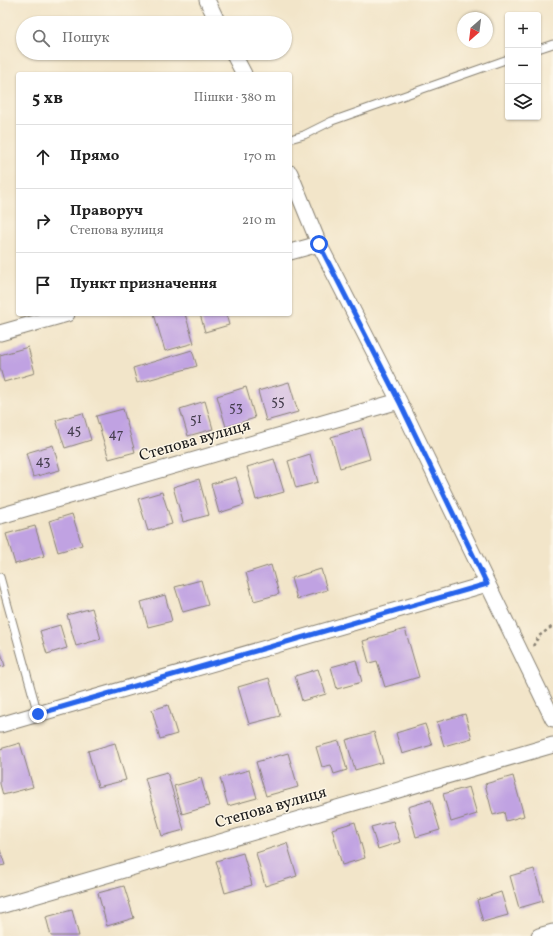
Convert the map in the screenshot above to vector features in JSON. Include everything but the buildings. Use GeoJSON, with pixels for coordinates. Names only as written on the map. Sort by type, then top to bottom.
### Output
{"type":"FeatureCollection","features":[{"type":"Feature","properties":{"kind":"street"},"geometry":{"type":"LineString","coordinates":[[207,0],[215,16]]}},
{"type":"Feature","properties":{"kind":"street"},"geometry":{"type":"LineString","coordinates":[[237,60],[243,72]]}},
{"type":"Feature","properties":{"kind":"street"},"geometry":{"type":"LineString","coordinates":[[292,178],[319,244],[399,401],[553,719]]}},
{"type":"Feature","properties":{"kind":"street"},"geometry":{"type":"LineString","coordinates":[[292,251],[319,244]]}},
{"type":"Feature","properties":{"kind":"street"},"geometry":{"type":"LineString","coordinates":[[0,333],[60,316]]}},
{"type":"Feature","properties":{"kind":"street","name":"Степова вулиця"},"geometry":{"type":"LineString","coordinates":[[0,516],[399,401]]}},
{"type":"Feature","properties":{"kind":"street"},"geometry":{"type":"LineString","coordinates":[[0,725],[487,584]]}},
{"type":"Feature","properties":{"kind":"street","name":"Степова вулиця"},"geometry":{"type":"LineString","coordinates":[[0,906],[553,745]]}},
{"type":"Feature","properties":{"kind":"street"},"geometry":{"type":"LineString","coordinates":[[539,936],[553,932]]}},
{"type":"Feature","properties":{"kind":"lane"},"geometry":{"type":"LineString","coordinates":[[541,48],[553,44]]}},
{"type":"Feature","properties":{"kind":"lane"},"geometry":{"type":"LineString","coordinates":[[292,138],[304,135],[332,121],[505,60]]}},
{"type":"Feature","properties":{"kind":"lane"},"geometry":{"type":"LineString","coordinates":[[0,577],[38,714]]}},
{"type":"Feature","properties":{"kind":"path"},"geometry":{"type":"LineString","coordinates":[[524,660],[539,636],[553,626]]}},
{"type":"Feature","properties":{"kind":"route"},"geometry":{"type":"LineString","coordinates":[[38,714],[487,584],[399,401],[319,244]]}}]}
